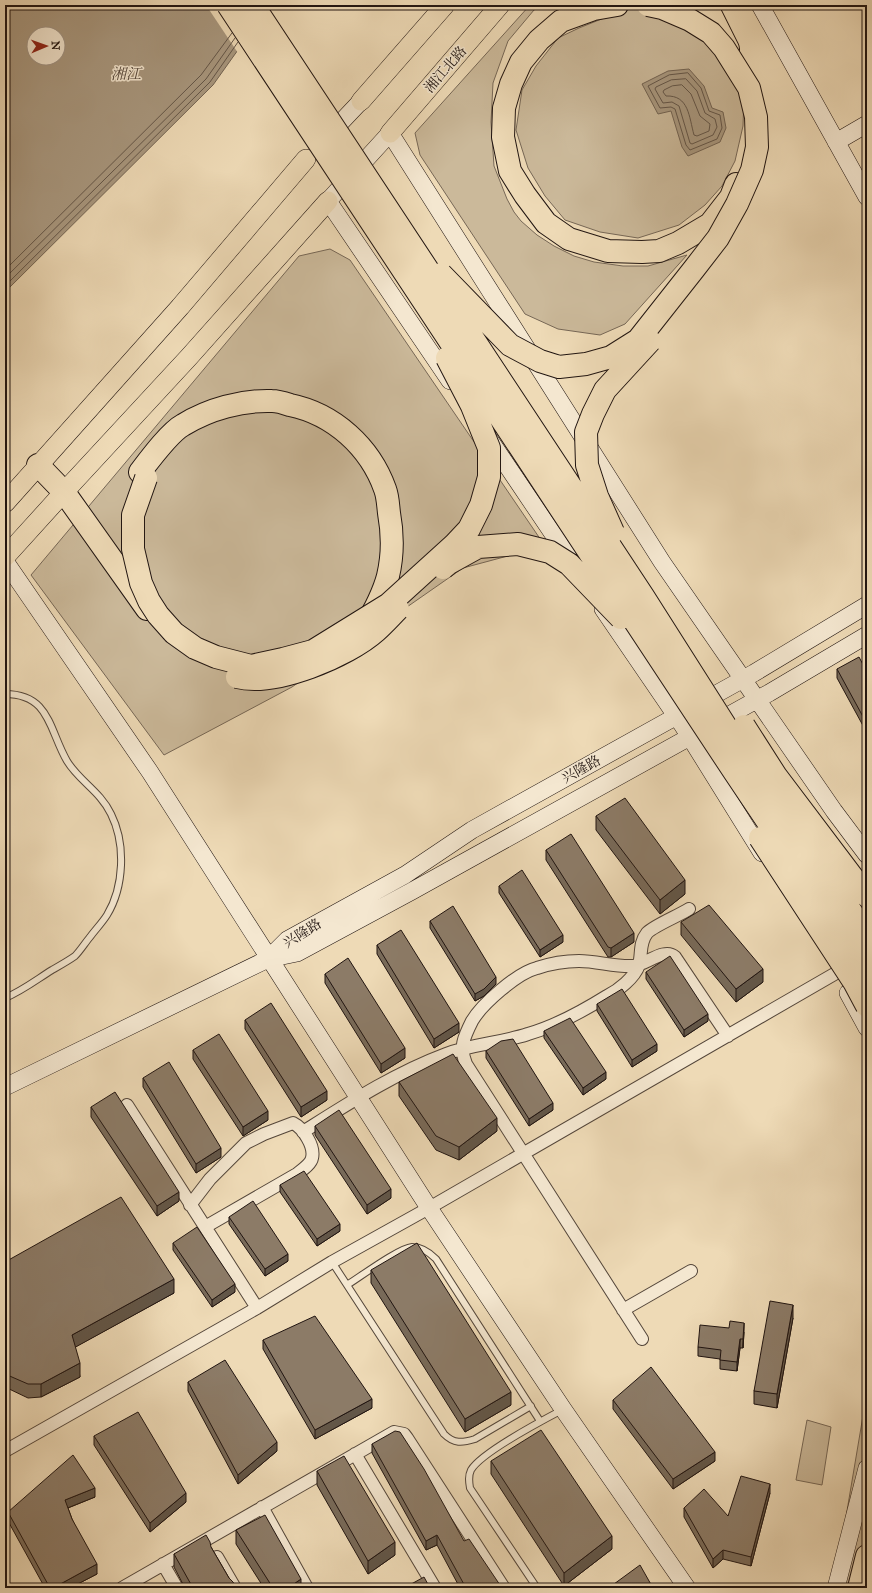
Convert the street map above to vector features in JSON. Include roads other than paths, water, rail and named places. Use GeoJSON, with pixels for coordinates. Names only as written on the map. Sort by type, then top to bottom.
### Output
{"type":"FeatureCollection","features":[{"type":"Feature","properties":{"kind":"highway"},"geometry":{"type":"LineString","coordinates":[[228,5],[666,668],[867,935]]}},
{"type":"Feature","properties":{"kind":"highway"},"geometry":{"type":"LineString","coordinates":[[253,5],[643,596],[742,768],[864,988]]}},
{"type":"Feature","properties":{"kind":"highway"},"geometry":{"type":"LineString","coordinates":[[576,5],[548,18],[521,48],[502,90],[498,113],[497,138],[507,182],[519,206],[537,227],[572,249],[600,258],[628,260],[660,254],[694,245],[732,217],[750,181],[762,142],[759,106],[752,81],[713,5]]}},
{"type":"Feature","properties":{"kind":"highway"},"geometry":{"type":"LineString","coordinates":[[617,5],[594,9],[561,21],[539,40],[521,62],[510,84],[504,108],[503,137],[510,171],[525,195],[546,223],[569,239],[608,252],[660,254],[710,224],[731,198],[745,164],[750,143],[750,109],[741,74],[706,5]]}},
{"type":"Feature","properties":{"kind":"highway"},"geometry":{"type":"LineString","coordinates":[[413,248],[462,294],[510,345],[540,361],[559,367],[586,364],[611,357],[638,340],[718,238],[737,204],[752,170],[758,147],[756,117],[749,88],[724,48],[710,33],[690,20],[662,8],[648,5]]}},
{"type":"Feature","properties":{"kind":"highway"},"geometry":{"type":"LineString","coordinates":[[643,596],[597,496],[587,465],[586,432],[592,414],[605,390],[677,309],[724,247],[748,203],[762,166],[767,137],[758,86],[748,61],[733,37],[708,15],[684,5]]}},
{"type":"Feature","properties":{"kind":"highway"},"geometry":{"type":"LineString","coordinates":[[159,618],[177,629],[199,643],[225,655],[251,658],[289,654],[316,647],[339,631],[356,612],[376,578],[382,561],[385,533],[380,500],[369,475],[352,450],[332,431],[308,416],[282,410],[249,409],[234,412],[196,426],[176,441],[146,478],[133,515],[133,549],[141,583],[149,601],[158,615],[174,633],[194,648],[216,657],[251,666],[313,651],[389,604],[454,546],[469,529],[481,505],[489,477],[489,448],[472,406],[407,276]]}},
{"type":"Feature","properties":{"kind":"highway"},"geometry":{"type":"LineString","coordinates":[[41,462],[68,486],[159,618],[182,646],[200,658],[251,673],[286,668],[309,661],[349,636],[368,620],[381,595],[392,561],[393,534],[386,490],[369,456],[357,442],[343,430],[302,407],[273,401],[246,402],[217,409],[181,425],[159,448],[140,472],[128,501],[122,523],[122,547],[127,570],[135,594],[148,619],[165,642],[196,662],[222,672],[247,679],[273,678],[295,673],[348,650],[376,631],[403,604],[449,563],[478,547],[518,544],[550,552],[569,564],[666,668]]}},
{"type":"Feature","properties":{"kind":"highway"},"geometry":{"type":"LineString","coordinates":[[607,518],[634,556],[776,776],[867,896]]}},
{"type":"Feature","properties":{"kind":"highway"},"geometry":{"type":"LineString","coordinates":[[612,609],[864,988]]}},
{"type":"Feature","properties":{"kind":"highway"},"geometry":{"type":"LineString","coordinates":[[742,768],[867,896]]}},
{"type":"Feature","properties":{"kind":"highway"},"geometry":{"type":"LineString","coordinates":[[859,1588],[867,1556]]}},
{"type":"Feature","properties":{"kind":"main road"},"geometry":{"type":"LineString","coordinates":[[361,101],[445,5]]}},
{"type":"Feature","properties":{"kind":"main road","name":"湘江北路"},"geometry":{"type":"LineString","coordinates":[[390,133],[500,5]]}},
{"type":"Feature","properties":{"kind":"main road"},"geometry":{"type":"LineString","coordinates":[[5,503],[180,307],[306,159]]}},
{"type":"Feature","properties":{"kind":"main road"},"geometry":{"type":"LineString","coordinates":[[5,557],[68,486],[189,357],[328,201]]}},
{"type":"Feature","properties":{"kind":"street"},"geometry":{"type":"LineString","coordinates":[[760,5],[867,197]]}},
{"type":"Feature","properties":{"kind":"street"},"geometry":{"type":"LineString","coordinates":[[306,159],[361,101]]}},
{"type":"Feature","properties":{"kind":"street"},"geometry":{"type":"LineString","coordinates":[[836,142],[867,124]]}},
{"type":"Feature","properties":{"kind":"street"},"geometry":{"type":"LineString","coordinates":[[867,855],[834,811],[662,562],[390,133],[328,201],[676,716],[837,973],[867,1028]]}},
{"type":"Feature","properties":{"kind":"street"},"geometry":{"type":"LineString","coordinates":[[5,560],[150,772],[268,959],[429,1208],[563,1409],[687,1588]]}},
{"type":"Feature","properties":{"kind":"street","name":"兴隆路"},"geometry":{"type":"LineString","coordinates":[[268,959],[287,940],[405,875],[472,830],[743,679],[867,605]]}},
{"type":"Feature","properties":{"kind":"street","name":"兴隆路"},"geometry":{"type":"LineString","coordinates":[[268,959],[297,953],[412,892],[758,700],[867,635]]}},
{"type":"Feature","properties":{"kind":"street"},"geometry":{"type":"LineString","coordinates":[[303,1132],[358,1097],[417,1066],[462,1048],[508,1039],[549,1027],[608,996],[626,983],[639,965],[642,944],[648,931],[689,910]]}},
{"type":"Feature","properties":{"kind":"street"},"geometry":{"type":"LineString","coordinates":[[642,1339],[466,1064],[462,1055],[464,1038],[478,1012],[520,975],[536,968],[578,961],[633,966],[667,954],[672,954],[728,1036]]}},
{"type":"Feature","properties":{"kind":"street"},"geometry":{"type":"LineString","coordinates":[[5,1451],[257,1308],[332,1262],[429,1208],[867,955]]}},
{"type":"Feature","properties":{"kind":"street"},"geometry":{"type":"LineString","coordinates":[[5,1087],[268,959]]}},
{"type":"Feature","properties":{"kind":"street"},"geometry":{"type":"LineString","coordinates":[[127,1105],[257,1308]]}},
{"type":"Feature","properties":{"kind":"street"},"geometry":{"type":"LineString","coordinates":[[190,1205],[210,1179],[246,1143],[264,1134],[293,1123],[299,1126],[312,1149],[312,1158],[307,1165],[297,1174],[205,1227]]}},
{"type":"Feature","properties":{"kind":"street"},"geometry":{"type":"LineString","coordinates":[[623,1310],[691,1271]]}},
{"type":"Feature","properties":{"kind":"street"},"geometry":{"type":"LineString","coordinates":[[122,1588],[394,1432],[404,1434],[504,1588]]}},
{"type":"Feature","properties":{"kind":"street"},"geometry":{"type":"LineString","coordinates":[[355,1454],[435,1588]]}},
{"type":"Feature","properties":{"kind":"street"},"geometry":{"type":"LineString","coordinates":[[836,1588],[867,1468]]}},
{"type":"Feature","properties":{"kind":"street"},"geometry":{"type":"LineString","coordinates":[[262,1507],[307,1588]]}},
{"type":"Feature","properties":{"kind":"street"},"geometry":{"type":"LineString","coordinates":[[217,1557],[235,1588]]}},
{"type":"Feature","properties":{"kind":"street"},"geometry":{"type":"LineString","coordinates":[[163,1564],[177,1588]]}},
{"type":"Feature","properties":{"kind":"lane"},"geometry":{"type":"LineString","coordinates":[[5,694],[18,694],[34,702],[49,718],[62,752],[73,771],[102,799],[111,813],[118,829],[122,859],[117,890],[107,915],[76,955],[19,992],[5,998]]}},
{"type":"Feature","properties":{"kind":"lane"},"geometry":{"type":"LineString","coordinates":[[347,1285],[405,1248],[417,1247],[426,1251],[436,1259],[540,1421]]}},
{"type":"Feature","properties":{"kind":"lane"},"geometry":{"type":"LineString","coordinates":[[332,1262],[444,1434],[450,1440],[465,1442],[475,1439],[531,1406]]}},
{"type":"Feature","properties":{"kind":"lane"},"geometry":{"type":"LineString","coordinates":[[537,1588],[472,1492],[468,1478],[471,1470],[479,1462],[540,1421],[563,1409]]}},
{"type":"Feature","properties":{"kind":"water","name":"湘江"},"geometry":{"type":"Polygon","coordinates":[[[5,5],[270,5],[213,85],[5,292],[5,5]]]}},
{"type":"Feature","properties":{"kind":"water"},"geometry":{"type":"Polygon","coordinates":[[[689,69],[704,86],[712,108],[723,112],[726,128],[720,142],[688,156],[682,147],[671,111],[658,114],[642,84],[668,71],[689,69]]]}}]}
